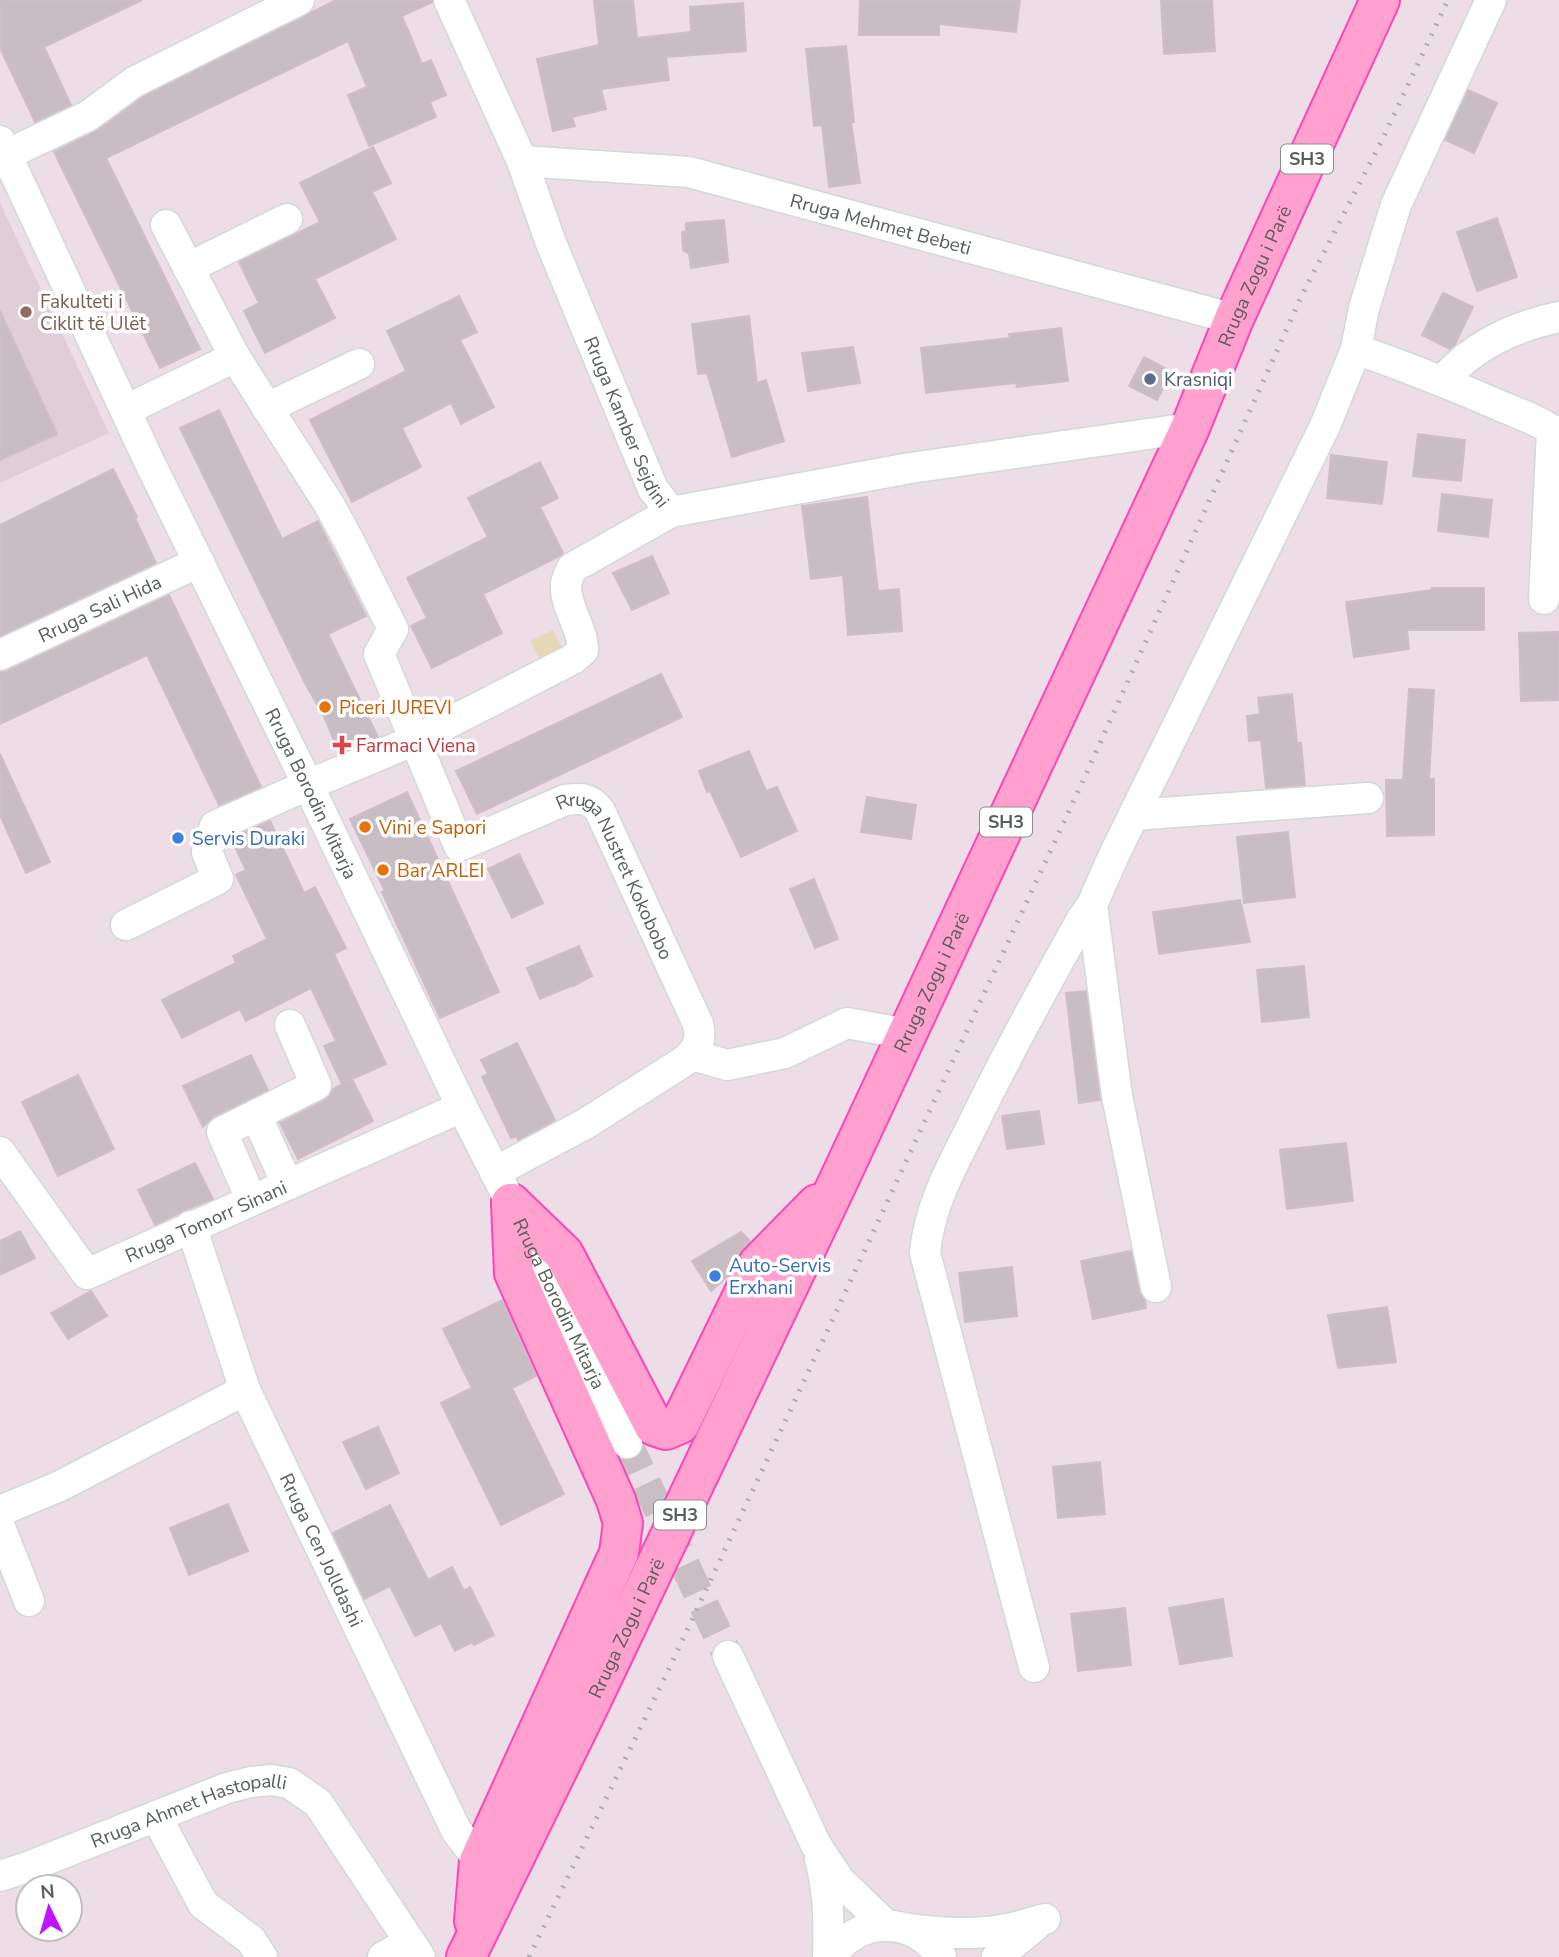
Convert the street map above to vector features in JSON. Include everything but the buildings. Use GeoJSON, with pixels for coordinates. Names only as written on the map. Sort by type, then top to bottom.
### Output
{"type":"FeatureCollection","features":[{"type":"Feature","properties":{"kind":"main road","name":"Rruga Zogu i Parë"},"geometry":{"type":"LineString","coordinates":[[469,1950],[588,1708],[838,1182],[1189,428],[1234,319],[1380,0]]}},
{"type":"Feature","properties":{"kind":"main road"},"geometry":{"type":"LineString","coordinates":[[503,1187],[564,1254],[654,1426],[666,1430],[680,1424],[758,1264],[838,1182]]}},
{"type":"Feature","properties":{"kind":"main road"},"geometry":{"type":"LineString","coordinates":[[469,1950],[479,1861],[619,1553],[623,1523],[616,1500],[514,1273],[503,1187]]}},
{"type":"Feature","properties":{"kind":"street"},"geometry":{"type":"LineString","coordinates":[[3,148],[88,116],[134,82],[299,0]]}},
{"type":"Feature","properties":{"kind":"street","name":"Rruga Kamber Sejdini"},"geometry":{"type":"LineString","coordinates":[[449,0],[522,161],[551,243],[653,489],[671,512],[910,468],[1189,428]]}},
{"type":"Feature","properties":{"kind":"street"},"geometry":{"type":"LineString","coordinates":[[1034,1667],[925,1253],[927,1231],[940,1191],[1016,1038],[1092,905],[1325,426],[1356,349],[1364,308],[1396,205],[1491,0]]}},
{"type":"Feature","properties":{"kind":"street","name":"Rruga Borodin Mitarja"},"geometry":{"type":"LineString","coordinates":[[3,148],[199,562],[627,1443]]}},
{"type":"Feature","properties":{"kind":"street","name":"Rruga Mehmet Bebeti"},"geometry":{"type":"LineString","coordinates":[[522,161],[689,172],[1234,319]]}},
{"type":"Feature","properties":{"kind":"street"},"geometry":{"type":"LineString","coordinates":[[188,268],[287,219]]}},
{"type":"Feature","properties":{"kind":"street"},"geometry":{"type":"LineString","coordinates":[[166,225],[235,357],[336,518],[393,629],[379,654],[415,740]]}},
{"type":"Feature","properties":{"kind":"street"},"geometry":{"type":"LineString","coordinates":[[1443,381],[1456,366],[1497,338],[1540,321],[1559,317]]}},
{"type":"Feature","properties":{"kind":"street"},"geometry":{"type":"LineString","coordinates":[[1356,349],[1443,381],[1555,432],[1544,599]]}},
{"type":"Feature","properties":{"kind":"street"},"geometry":{"type":"LineString","coordinates":[[126,410],[235,357]]}},
{"type":"Feature","properties":{"kind":"street"},"geometry":{"type":"LineString","coordinates":[[267,408],[359,364]]}},
{"type":"Feature","properties":{"kind":"street"},"geometry":{"type":"LineString","coordinates":[[126,925],[218,879],[207,852],[215,826],[415,740],[573,659],[583,650],[583,636],[568,600],[566,583],[572,568],[671,512]]}},
{"type":"Feature","properties":{"kind":"street","name":"Rruga Sali Hida"},"geometry":{"type":"LineString","coordinates":[[0,655],[199,562]]}},
{"type":"Feature","properties":{"kind":"street","name":"Rruga Nustret Kokobobo"},"geometry":{"type":"LineString","coordinates":[[415,740],[459,846],[565,800],[578,798],[593,802],[600,811],[698,1024],[701,1035],[692,1055]]}},
{"type":"Feature","properties":{"kind":"street"},"geometry":{"type":"LineString","coordinates":[[1134,815],[1368,798]]}},
{"type":"Feature","properties":{"kind":"street"},"geometry":{"type":"LineString","coordinates":[[1092,905],[1117,1096],[1156,1287]]}},
{"type":"Feature","properties":{"kind":"street"},"geometry":{"type":"LineString","coordinates":[[503,1187],[585,1124],[692,1055],[727,1065],[785,1053],[848,1023],[907,1034]]}},
{"type":"Feature","properties":{"kind":"street"},"geometry":{"type":"LineString","coordinates":[[251,1199],[222,1132],[316,1085],[290,1025]]}},
{"type":"Feature","properties":{"kind":"street","name":"Rruga Tomorr Sinani"},"geometry":{"type":"LineString","coordinates":[[0,1152],[87,1274],[462,1107]]}},
{"type":"Feature","properties":{"kind":"street"},"geometry":{"type":"LineString","coordinates":[[256,1115],[287,1184]]}},
{"type":"Feature","properties":{"kind":"street","name":"Rruga Cen Jolldashi"},"geometry":{"type":"LineString","coordinates":[[191,1226],[245,1390],[456,1830],[479,1861]]}},
{"type":"Feature","properties":{"kind":"street"},"geometry":{"type":"LineString","coordinates":[[0,1511],[60,1486],[245,1390]]}},
{"type":"Feature","properties":{"kind":"street"},"geometry":{"type":"LineString","coordinates":[[0,1527],[29,1601]]}},
{"type":"Feature","properties":{"kind":"street"},"geometry":{"type":"LineString","coordinates":[[728,1656],[816,1845],[840,1881],[895,1927],[921,1936],[941,1957]]}},
{"type":"Feature","properties":{"kind":"street","name":"Rruga Ahmet Hastopalli"},"geometry":{"type":"LineString","coordinates":[[0,1876],[216,1793],[251,1782],[271,1780],[289,1783],[318,1803],[415,1949]]}},
{"type":"Feature","properties":{"kind":"street"},"geometry":{"type":"LineString","coordinates":[[156,1816],[203,1904],[251,1940],[262,1957]]}},
{"type":"Feature","properties":{"kind":"street"},"geometry":{"type":"LineString","coordinates":[[816,1845],[826,1883],[829,1957]]}},
{"type":"Feature","properties":{"kind":"street"},"geometry":{"type":"LineString","coordinates":[[829,1957],[846,1939],[873,1927],[938,1933],[975,1933],[1009,1929],[1045,1919],[997,1957]]}},
{"type":"Feature","properties":{"kind":"street"},"geometry":{"type":"LineString","coordinates":[[383,1957],[415,1949]]}},
{"type":"Feature","properties":{"kind":"shaded area","name":"Fakulteti i Ciklit të Ulët"},"geometry":{"type":"Polygon","coordinates":[[[0,203],[109,433],[0,483],[0,203]]]}},
{"type":"Feature","properties":{"kind":"shaded area"},"geometry":{"type":"Polygon","coordinates":[[[553,630],[565,654],[543,666],[530,641],[553,630]]]}},
{"type":"Feature","properties":{"kind":"tunnel"},"geometry":{"type":"LineString","coordinates":[[627,1443],[728,1656]]}},
{"type":"Feature","properties":{"kind":"railway"},"geometry":{"type":"LineString","coordinates":[[529,1957],[790,1411],[1082,783],[1303,293],[1382,140],[1448,0]]}},
{"type":"Feature","properties":{"kind":"place","name":"Fakulteti i Ciklit të Ulët"},"geometry":{"type":"Point","coordinates":[26,312]}},
{"type":"Feature","properties":{"kind":"place","name":"Krasniqi"},"geometry":{"type":"Point","coordinates":[1150,379]}},
{"type":"Feature","properties":{"kind":"place","name":"Piceri JUREVI"},"geometry":{"type":"Point","coordinates":[325,707]}},
{"type":"Feature","properties":{"kind":"place","name":"Farmaci Viena"},"geometry":{"type":"Point","coordinates":[342,745]}},
{"type":"Feature","properties":{"kind":"place","name":"Vini e Sapori"},"geometry":{"type":"Point","coordinates":[365,827]}},
{"type":"Feature","properties":{"kind":"place","name":"Servis Duraki"},"geometry":{"type":"Point","coordinates":[178,838]}},
{"type":"Feature","properties":{"kind":"place","name":"Bar ARLEI"},"geometry":{"type":"Point","coordinates":[383,870]}},
{"type":"Feature","properties":{"kind":"place","name":"Auto-Servis Erxhani"},"geometry":{"type":"Point","coordinates":[715,1276]}}]}
